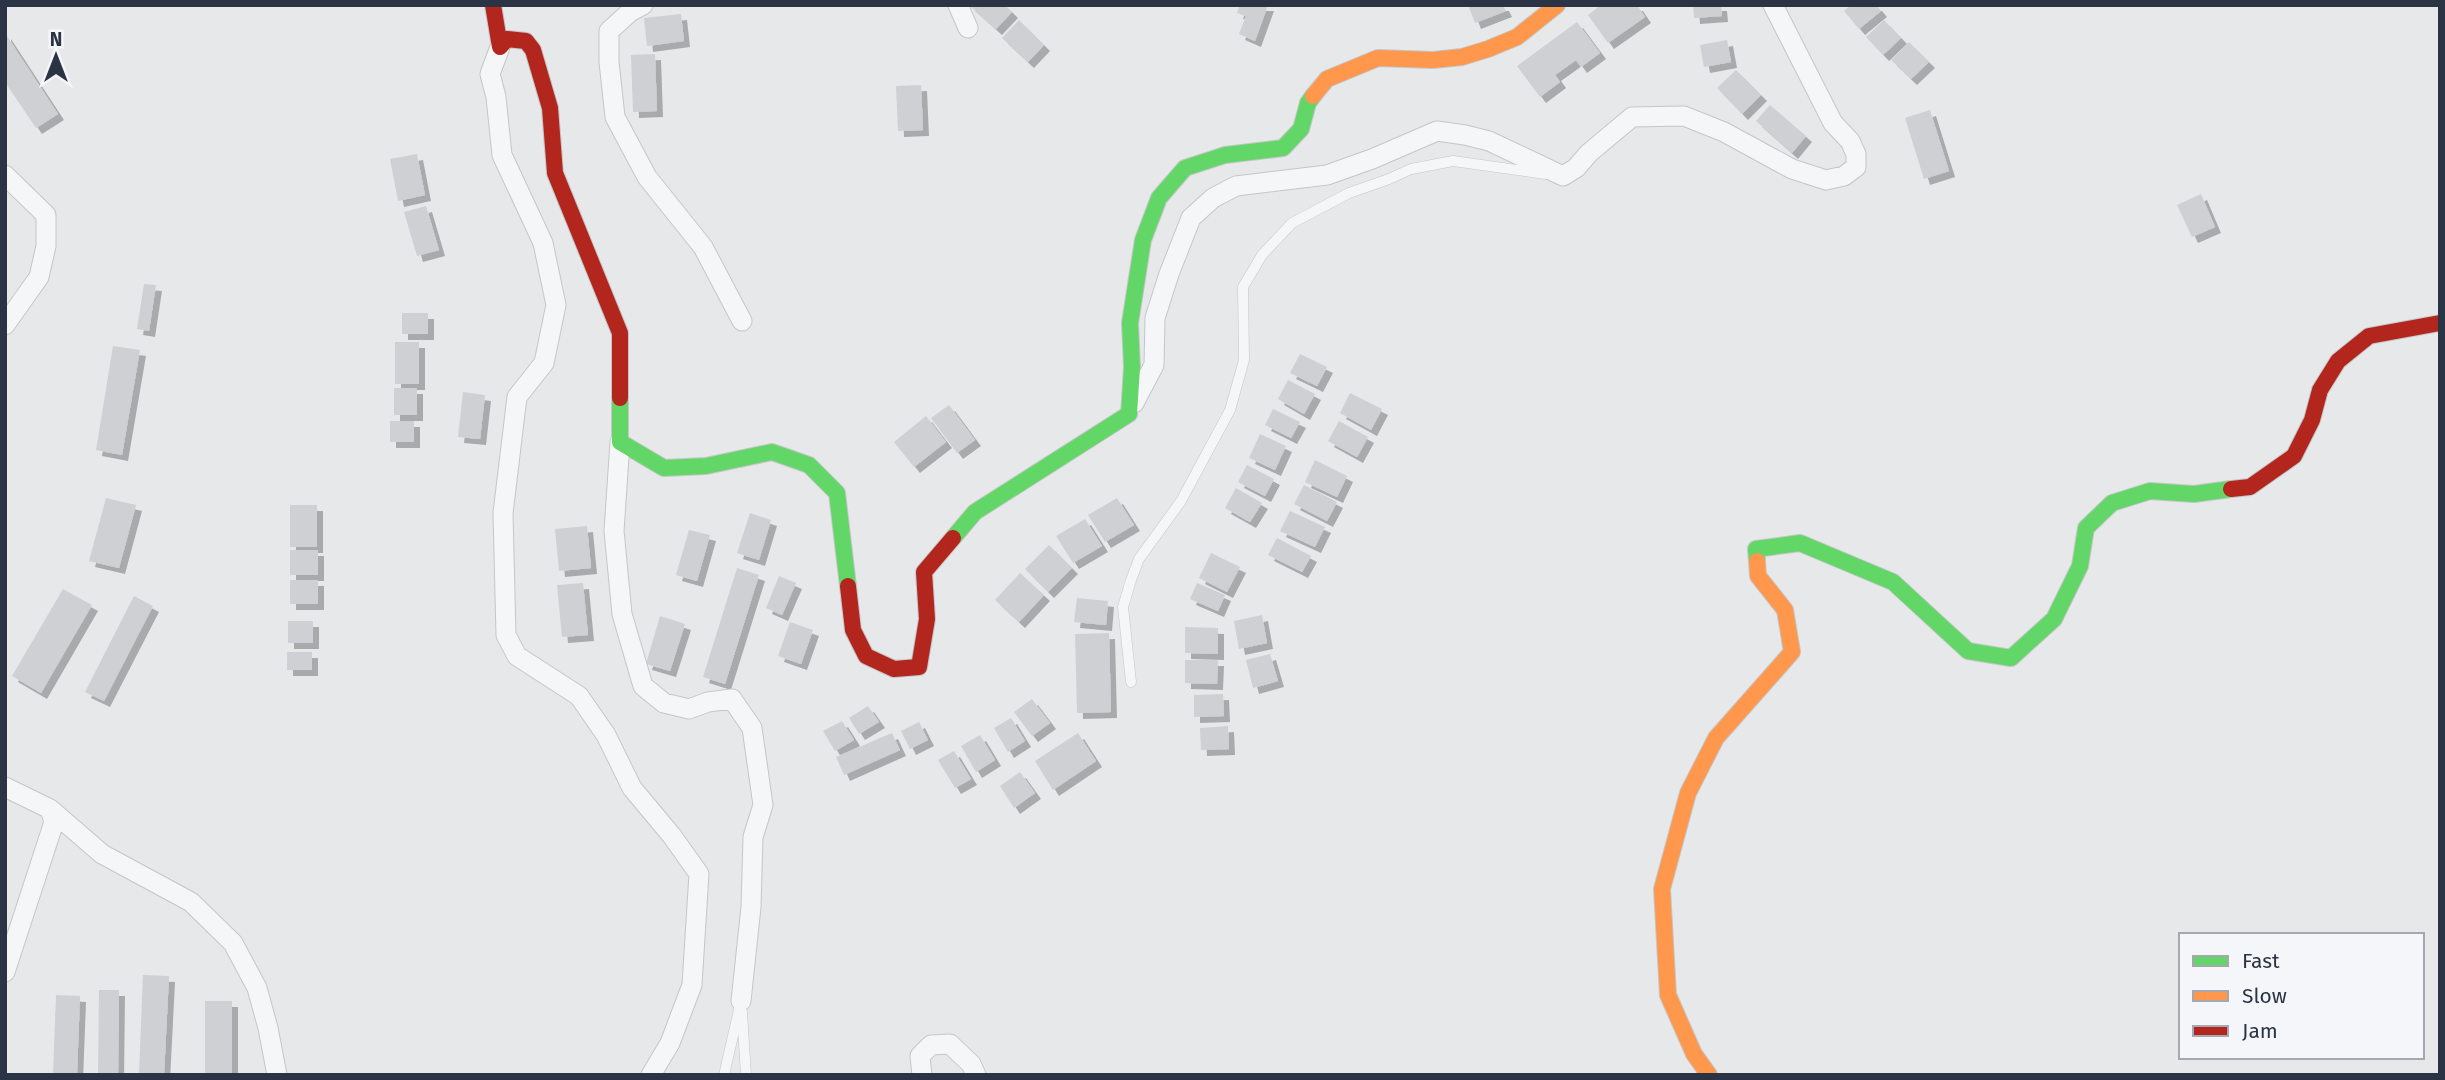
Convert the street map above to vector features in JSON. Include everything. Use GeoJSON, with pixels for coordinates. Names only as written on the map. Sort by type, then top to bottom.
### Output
{"type":"FeatureCollection","features":[{"type":"Feature","properties":{"kind":"street"},"geometry":{"type":"LineString","coordinates":[[493,5],[500,47]]}},
{"type":"Feature","properties":{"kind":"street"},"geometry":{"type":"LineString","coordinates":[[643,5],[617,14],[608,31],[608,62],[615,117],[647,177],[704,247],[742,321]]}},
{"type":"Feature","properties":{"kind":"street"},"geometry":{"type":"LineString","coordinates":[[958,5],[968,28]]}},
{"type":"Feature","properties":{"kind":"street"},"geometry":{"type":"LineString","coordinates":[[1129,414],[1132,367],[1130,323],[1143,240],[1158,198],[1185,167],[1225,155],[1283,148],[1301,129],[1308,103],[1327,79],[1378,58],[1433,60],[1462,57],[1488,49],[1517,37],[1557,5]]}},
{"type":"Feature","properties":{"kind":"street"},"geometry":{"type":"LineString","coordinates":[[621,442],[664,468],[706,466],[772,452],[809,465],[837,493],[853,630],[866,656],[894,669],[919,667],[927,619],[924,572],[975,512],[1129,414],[1154,365],[1155,318],[1169,274],[1191,219],[1213,198],[1236,186],[1327,175],[1437,131],[1489,141],[1563,176],[1632,117],[1658,116],[1684,116],[1724,132],[1792,169],[1826,180],[1844,176],[1856,167],[1856,154],[1833,123],[1773,5]]}},
{"type":"Feature","properties":{"kind":"street"},"geometry":{"type":"LineString","coordinates":[[651,1075],[670,1043],[692,985],[699,874],[632,788],[606,735],[579,696],[517,656],[506,635],[503,513],[517,397],[544,363],[556,305],[543,243],[502,155],[496,97],[490,74],[500,47],[507,38],[526,41],[533,50],[550,108],[555,173],[620,333],[621,442],[614,531],[622,614],[643,686],[664,704],[689,709],[708,702],[732,699],[752,728],[763,805],[753,837],[751,907],[741,1001]]}},
{"type":"Feature","properties":{"kind":"street"},"geometry":{"type":"LineString","coordinates":[[5,175],[46,215],[46,246],[39,278],[5,325]]}},
{"type":"Feature","properties":{"kind":"street"},"geometry":{"type":"LineString","coordinates":[[1709,1075],[1694,1054],[1668,995],[1662,890],[1688,793],[1716,738],[1792,652],[1786,610],[1758,576],[1756,549],[1800,543],[1893,582],[1968,651],[2011,658],[2054,619],[2080,566],[2086,528],[2112,503],[2150,491],[2194,494],[2250,487],[2294,456],[2312,420],[2320,390],[2338,361],[2369,336],[2440,323]]}},
{"type":"Feature","properties":{"kind":"street"},"geometry":{"type":"LineString","coordinates":[[5,787],[50,809],[102,854],[191,902],[233,943],[257,988],[277,1075]]}},
{"type":"Feature","properties":{"kind":"street"},"geometry":{"type":"LineString","coordinates":[[5,972],[54,822],[50,809]]}},
{"type":"Feature","properties":{"kind":"street"},"geometry":{"type":"LineString","coordinates":[[922,1075],[920,1056],[931,1045],[950,1044],[971,1064],[976,1075]]}},
{"type":"Feature","properties":{"kind":"lane"},"geometry":{"type":"LineString","coordinates":[[1131,682],[1123,607],[1131,580],[1139,559],[1181,501],[1230,410],[1244,360],[1243,287],[1262,255],[1292,223],[1349,193],[1411,169],[1453,161],[1563,176]]}},
{"type":"Feature","properties":{"kind":"lane"},"geometry":{"type":"LineString","coordinates":[[724,1075],[741,1001]]}},
{"type":"Feature","properties":{"kind":"lane"},"geometry":{"type":"LineString","coordinates":[[741,1001],[746,1075]]}},
{"type":"Feature","properties":{"kind":"building"},"geometry":{"type":"Polygon","coordinates":[[[969,5],[1005,5],[1012,12],[996,29],[969,5]]]}},
{"type":"Feature","properties":{"kind":"building"},"geometry":{"type":"Polygon","coordinates":[[[1240,5],[1268,5],[1255,41],[1239,34],[1246,16],[1237,13],[1240,5]]]}},
{"type":"Feature","properties":{"kind":"building"},"geometry":{"type":"Polygon","coordinates":[[[1468,5],[1503,5],[1506,11],[1475,23],[1468,5]]]}},
{"type":"Feature","properties":{"kind":"building"},"geometry":{"type":"Polygon","coordinates":[[[1601,5],[1637,5],[1645,17],[1608,43],[1588,15],[1601,5]]]}},
{"type":"Feature","properties":{"kind":"building"},"geometry":{"type":"Polygon","coordinates":[[[1693,5],[1721,5],[1722,16],[1694,18],[1693,5]]]}},
{"type":"Feature","properties":{"kind":"building"},"geometry":{"type":"Polygon","coordinates":[[[1851,5],[1876,5],[1881,11],[1859,29],[1844,11],[1851,5]]]}},
{"type":"Feature","properties":{"kind":"building"},"geometry":{"type":"Polygon","coordinates":[[[681,14],[684,41],[647,46],[644,18],[681,14]]]}},
{"type":"Feature","properties":{"kind":"building"},"geometry":{"type":"Polygon","coordinates":[[[1019,20],[1044,45],[1028,62],[1002,38],[1019,20]]]}},
{"type":"Feature","properties":{"kind":"building"},"geometry":{"type":"Polygon","coordinates":[[[1884,20],[1901,38],[1883,55],[1866,37],[1884,20]]]}},
{"type":"Feature","properties":{"kind":"building"},"geometry":{"type":"Polygon","coordinates":[[[1577,22],[1600,53],[1581,67],[1576,60],[1555,75],[1560,82],[1540,97],[1517,66],[1577,22]]]}},
{"type":"Feature","properties":{"kind":"building"},"geometry":{"type":"Polygon","coordinates":[[[5,33],[58,114],[36,128],[5,82],[5,33]]]}},
{"type":"Feature","properties":{"kind":"building"},"geometry":{"type":"Polygon","coordinates":[[[1727,40],[1731,62],[1704,67],[1700,45],[1727,40]]]}},
{"type":"Feature","properties":{"kind":"building"},"geometry":{"type":"Polygon","coordinates":[[[1909,42],[1929,62],[1911,79],[1891,60],[1909,42]]]}},
{"type":"Feature","properties":{"kind":"building"},"geometry":{"type":"Polygon","coordinates":[[[655,54],[657,111],[633,112],[631,55],[655,54]]]}},
{"type":"Feature","properties":{"kind":"building"},"geometry":{"type":"Polygon","coordinates":[[[1736,70],[1761,95],[1742,114],[1717,88],[1736,70]]]}},
{"type":"Feature","properties":{"kind":"building"},"geometry":{"type":"Polygon","coordinates":[[[921,85],[923,130],[898,131],[896,86],[921,85]]]}},
{"type":"Feature","properties":{"kind":"building"},"geometry":{"type":"Polygon","coordinates":[[[1770,105],[1806,136],[1792,153],[1756,121],[1770,105]]]}},
{"type":"Feature","properties":{"kind":"building"},"geometry":{"type":"Polygon","coordinates":[[[1930,110],[1949,171],[1924,179],[1905,118],[1930,110]]]}},
{"type":"Feature","properties":{"kind":"building"},"geometry":{"type":"Polygon","coordinates":[[[417,154],[425,195],[398,201],[390,159],[417,154]]]}},
{"type":"Feature","properties":{"kind":"building"},"geometry":{"type":"Polygon","coordinates":[[[2201,194],[2215,227],[2192,237],[2177,205],[2201,194]]]}},
{"type":"Feature","properties":{"kind":"building"},"geometry":{"type":"Polygon","coordinates":[[[426,206],[439,250],[417,256],[404,212],[426,206]]]}},
{"type":"Feature","properties":{"kind":"building"},"geometry":{"type":"Polygon","coordinates":[[[144,284],[156,285],[149,331],[137,329],[144,284]]]}},
{"type":"Feature","properties":{"kind":"building"},"geometry":{"type":"Polygon","coordinates":[[[402,313],[428,313],[428,334],[402,334],[402,313]]]}},
{"type":"Feature","properties":{"kind":"building"},"geometry":{"type":"Polygon","coordinates":[[[395,342],[419,342],[419,384],[395,384],[395,342]]]}},
{"type":"Feature","properties":{"kind":"building"},"geometry":{"type":"Polygon","coordinates":[[[113,346],[140,350],[122,455],[96,450],[113,346]]]}},
{"type":"Feature","properties":{"kind":"building"},"geometry":{"type":"Polygon","coordinates":[[[1300,354],[1327,367],[1317,386],[1290,373],[1300,354]]]}},
{"type":"Feature","properties":{"kind":"building"},"geometry":{"type":"Polygon","coordinates":[[[1288,380],[1315,394],[1304,414],[1278,399],[1288,380]]]}},
{"type":"Feature","properties":{"kind":"building"},"geometry":{"type":"Polygon","coordinates":[[[394,388],[417,388],[417,415],[394,415],[394,388]]]}},
{"type":"Feature","properties":{"kind":"building"},"geometry":{"type":"Polygon","coordinates":[[[463,392],[485,395],[480,439],[458,437],[463,392]]]}},
{"type":"Feature","properties":{"kind":"building"},"geometry":{"type":"Polygon","coordinates":[[[1350,393],[1382,409],[1371,430],[1340,413],[1350,393]]]}},
{"type":"Feature","properties":{"kind":"building"},"geometry":{"type":"Polygon","coordinates":[[[949,405],[975,440],[957,453],[931,418],[949,405]]]}},
{"type":"Feature","properties":{"kind":"building"},"geometry":{"type":"Polygon","coordinates":[[[1273,409],[1300,422],[1291,438],[1265,425],[1273,409]]]}},
{"type":"Feature","properties":{"kind":"building"},"geometry":{"type":"Polygon","coordinates":[[[926,416],[946,442],[914,467],[894,442],[926,416]]]}},
{"type":"Feature","properties":{"kind":"building"},"geometry":{"type":"Polygon","coordinates":[[[390,421],[414,421],[414,442],[390,442],[390,421]]]}},
{"type":"Feature","properties":{"kind":"building"},"geometry":{"type":"Polygon","coordinates":[[[1339,421],[1368,437],[1357,457],[1328,441],[1339,421]]]}},
{"type":"Feature","properties":{"kind":"building"},"geometry":{"type":"Polygon","coordinates":[[[1260,434],[1286,446],[1275,470],[1249,458],[1260,434]]]}},
{"type":"Feature","properties":{"kind":"building"},"geometry":{"type":"Polygon","coordinates":[[[1315,460],[1347,476],[1337,497],[1305,482],[1315,460]]]}},
{"type":"Feature","properties":{"kind":"building"},"geometry":{"type":"Polygon","coordinates":[[[1247,465],[1274,479],[1265,496],[1238,482],[1247,465]]]}},
{"type":"Feature","properties":{"kind":"building"},"geometry":{"type":"Polygon","coordinates":[[[1304,485],[1337,502],[1327,521],[1294,504],[1304,485]]]}},
{"type":"Feature","properties":{"kind":"building"},"geometry":{"type":"Polygon","coordinates":[[[1236,488],[1262,503],[1250,522],[1225,508],[1236,488]]]}},
{"type":"Feature","properties":{"kind":"building"},"geometry":{"type":"Polygon","coordinates":[[[106,498],[136,505],[119,568],[89,561],[106,498]]]}},
{"type":"Feature","properties":{"kind":"building"},"geometry":{"type":"Polygon","coordinates":[[[1117,498],[1134,525],[1105,542],[1088,515],[1117,498]]]}},
{"type":"Feature","properties":{"kind":"building"},"geometry":{"type":"Polygon","coordinates":[[[290,505],[317,505],[317,547],[290,547],[290,505]]]}},
{"type":"Feature","properties":{"kind":"building"},"geometry":{"type":"Polygon","coordinates":[[[1290,511],[1325,527],[1315,547],[1280,531],[1290,511]]]}},
{"type":"Feature","properties":{"kind":"building"},"geometry":{"type":"Polygon","coordinates":[[[750,513],[771,520],[759,560],[737,553],[750,513]]]}},
{"type":"Feature","properties":{"kind":"building"},"geometry":{"type":"Polygon","coordinates":[[[1085,519],[1102,546],[1073,563],[1056,536],[1085,519]]]}},
{"type":"Feature","properties":{"kind":"building"},"geometry":{"type":"Polygon","coordinates":[[[587,526],[591,568],[559,571],[555,529],[587,526]]]}},
{"type":"Feature","properties":{"kind":"building"},"geometry":{"type":"Polygon","coordinates":[[[689,530],[710,535],[697,581],[676,575],[689,530]]]}},
{"type":"Feature","properties":{"kind":"building"},"geometry":{"type":"Polygon","coordinates":[[[1277,538],[1311,556],[1302,572],[1268,555],[1277,538]]]}},
{"type":"Feature","properties":{"kind":"building"},"geometry":{"type":"Polygon","coordinates":[[[1049,545],[1072,568],[1048,592],[1025,569],[1049,545]]]}},
{"type":"Feature","properties":{"kind":"building"},"geometry":{"type":"Polygon","coordinates":[[[290,550],[318,550],[318,575],[290,575],[290,550]]]}},
{"type":"Feature","properties":{"kind":"building"},"geometry":{"type":"Polygon","coordinates":[[[1211,553],[1240,567],[1227,592],[1199,578],[1211,553]]]}},
{"type":"Feature","properties":{"kind":"building"},"geometry":{"type":"Polygon","coordinates":[[[737,568],[759,575],[725,684],[703,677],[737,568]]]}},
{"type":"Feature","properties":{"kind":"building"},"geometry":{"type":"Polygon","coordinates":[[[1020,573],[1044,595],[1019,622],[995,600],[1020,573]]]}},
{"type":"Feature","properties":{"kind":"building"},"geometry":{"type":"Polygon","coordinates":[[[779,576],[796,583],[782,615],[766,608],[779,576]]]}},
{"type":"Feature","properties":{"kind":"building"},"geometry":{"type":"Polygon","coordinates":[[[290,580],[318,580],[318,604],[290,604],[290,580]]]}},
{"type":"Feature","properties":{"kind":"building"},"geometry":{"type":"Polygon","coordinates":[[[583,583],[588,635],[562,637],[557,585],[583,583]]]}},
{"type":"Feature","properties":{"kind":"building"},"geometry":{"type":"Polygon","coordinates":[[[1197,583],[1225,595],[1218,611],[1190,599],[1197,583]]]}},
{"type":"Feature","properties":{"kind":"building"},"geometry":{"type":"Polygon","coordinates":[[[63,589],[92,605],[41,693],[12,676],[63,589]]]}},
{"type":"Feature","properties":{"kind":"building"},"geometry":{"type":"Polygon","coordinates":[[[134,596],[153,606],[104,701],[85,692],[134,596]]]}},
{"type":"Feature","properties":{"kind":"building"},"geometry":{"type":"Polygon","coordinates":[[[1077,598],[1108,601],[1106,625],[1074,622],[1077,598]]]}},
{"type":"Feature","properties":{"kind":"building"},"geometry":{"type":"Polygon","coordinates":[[[1262,615],[1267,643],[1239,649],[1234,621],[1262,615]]]}},
{"type":"Feature","properties":{"kind":"building"},"geometry":{"type":"Polygon","coordinates":[[[660,616],[685,624],[670,671],[646,664],[660,616]]]}},
{"type":"Feature","properties":{"kind":"building"},"geometry":{"type":"Polygon","coordinates":[[[288,621],[313,621],[313,643],[288,643],[288,621]]]}},
{"type":"Feature","properties":{"kind":"building"},"geometry":{"type":"Polygon","coordinates":[[[790,622],[813,630],[801,664],[778,656],[790,622]]]}},
{"type":"Feature","properties":{"kind":"building"},"geometry":{"type":"Polygon","coordinates":[[[1185,627],[1218,628],[1218,654],[1185,653],[1185,627]]]}},
{"type":"Feature","properties":{"kind":"building"},"geometry":{"type":"Polygon","coordinates":[[[1109,633],[1111,712],[1077,713],[1075,634],[1109,633]]]}},
{"type":"Feature","properties":{"kind":"building"},"geometry":{"type":"Polygon","coordinates":[[[287,652],[312,652],[312,670],[287,670],[287,652]]]}},
{"type":"Feature","properties":{"kind":"building"},"geometry":{"type":"Polygon","coordinates":[[[1270,654],[1278,681],[1253,688],[1246,660],[1270,654]]]}},
{"type":"Feature","properties":{"kind":"building"},"geometry":{"type":"Polygon","coordinates":[[[1185,660],[1218,660],[1217,684],[1185,683],[1185,660]]]}},
{"type":"Feature","properties":{"kind":"building"},"geometry":{"type":"Polygon","coordinates":[[[1223,694],[1224,716],[1194,717],[1194,695],[1223,694]]]}},
{"type":"Feature","properties":{"kind":"building"},"geometry":{"type":"Polygon","coordinates":[[[1032,699],[1050,723],[1032,736],[1014,712],[1032,699]]]}},
{"type":"Feature","properties":{"kind":"building"},"geometry":{"type":"Polygon","coordinates":[[[868,706],[879,722],[859,734],[849,718],[868,706]]]}},
{"type":"Feature","properties":{"kind":"building"},"geometry":{"type":"Polygon","coordinates":[[[1011,718],[1025,741],[1008,752],[994,728],[1011,718]]]}},
{"type":"Feature","properties":{"kind":"building"},"geometry":{"type":"Polygon","coordinates":[[[842,721],[854,740],[835,751],[823,731],[842,721]]]}},
{"type":"Feature","properties":{"kind":"building"},"geometry":{"type":"Polygon","coordinates":[[[919,722],[928,740],[910,749],[901,731],[919,722]]]}},
{"type":"Feature","properties":{"kind":"building"},"geometry":{"type":"Polygon","coordinates":[[[1228,726],[1229,749],[1201,750],[1200,728],[1228,726]]]}},
{"type":"Feature","properties":{"kind":"building"},"geometry":{"type":"Polygon","coordinates":[[[892,733],[900,750],[844,775],[836,757],[892,733]]]}},
{"type":"Feature","properties":{"kind":"building"},"geometry":{"type":"Polygon","coordinates":[[[1078,733],[1096,761],[1053,790],[1035,761],[1078,733]]]}},
{"type":"Feature","properties":{"kind":"building"},"geometry":{"type":"Polygon","coordinates":[[[980,735],[995,760],[976,772],[961,746],[980,735]]]}},
{"type":"Feature","properties":{"kind":"building"},"geometry":{"type":"Polygon","coordinates":[[[954,751],[971,779],[955,788],[938,760],[954,751]]]}},
{"type":"Feature","properties":{"kind":"building"},"geometry":{"type":"Polygon","coordinates":[[[1020,772],[1035,793],[1014,808],[1000,786],[1020,772]]]}},
{"type":"Feature","properties":{"kind":"building"},"geometry":{"type":"Polygon","coordinates":[[[143,975],[169,976],[164,1075],[139,1075],[143,975]]]}},
{"type":"Feature","properties":{"kind":"building"},"geometry":{"type":"Polygon","coordinates":[[[99,990],[119,990],[118,1075],[98,1075],[99,990]]]}},
{"type":"Feature","properties":{"kind":"building"},"geometry":{"type":"Polygon","coordinates":[[[56,995],[80,996],[77,1075],[53,1075],[56,995]]]}},
{"type":"Feature","properties":{"kind":"building"},"geometry":{"type":"Polygon","coordinates":[[[205,1001],[232,1001],[232,1075],[205,1075],[205,1001]]]}},
{"type":"Feature","properties":{"kind":"traffic: fast"},"geometry":{"type":"LineString","coordinates":[[953,538],[975,512],[1129,414],[1132,367],[1130,323],[1143,240],[1159,198],[1185,168],[1225,155],[1283,148],[1301,129],[1308,103],[1313,96]]}},
{"type":"Feature","properties":{"kind":"traffic: fast"},"geometry":{"type":"LineString","coordinates":[[620,398],[620,442],[664,468],[706,466],[772,452],[809,465],[837,493],[848,586]]}},
{"type":"Feature","properties":{"kind":"traffic: fast"},"geometry":{"type":"LineString","coordinates":[[1757,561],[1756,549],[1800,543],[1893,582],[1968,651],[2011,658],[2054,619],[2080,566],[2086,528],[2112,503],[2150,491],[2194,494],[2231,489]]}},
{"type":"Feature","properties":{"kind":"traffic: slow"},"geometry":{"type":"LineString","coordinates":[[1313,96],[1327,79],[1378,58],[1433,60],[1462,57],[1488,49],[1517,37],[1557,5]]}},
{"type":"Feature","properties":{"kind":"traffic: slow"},"geometry":{"type":"LineString","coordinates":[[1709,1075],[1694,1054],[1668,995],[1662,889],[1688,793],[1716,738],[1792,652],[1785,610],[1758,576],[1757,561]]}},
{"type":"Feature","properties":{"kind":"traffic: jam"},"geometry":{"type":"LineString","coordinates":[[493,5],[500,47],[507,39],[526,41],[533,50],[550,108],[555,173],[620,333],[620,398]]}},
{"type":"Feature","properties":{"kind":"traffic: jam"},"geometry":{"type":"LineString","coordinates":[[2231,489],[2250,487],[2294,456],[2312,420],[2320,390],[2338,361],[2369,336],[2440,323]]}},
{"type":"Feature","properties":{"kind":"traffic: jam"},"geometry":{"type":"LineString","coordinates":[[848,586],[853,630],[866,656],[894,669],[919,667],[927,619],[924,572],[953,538]]}}]}
